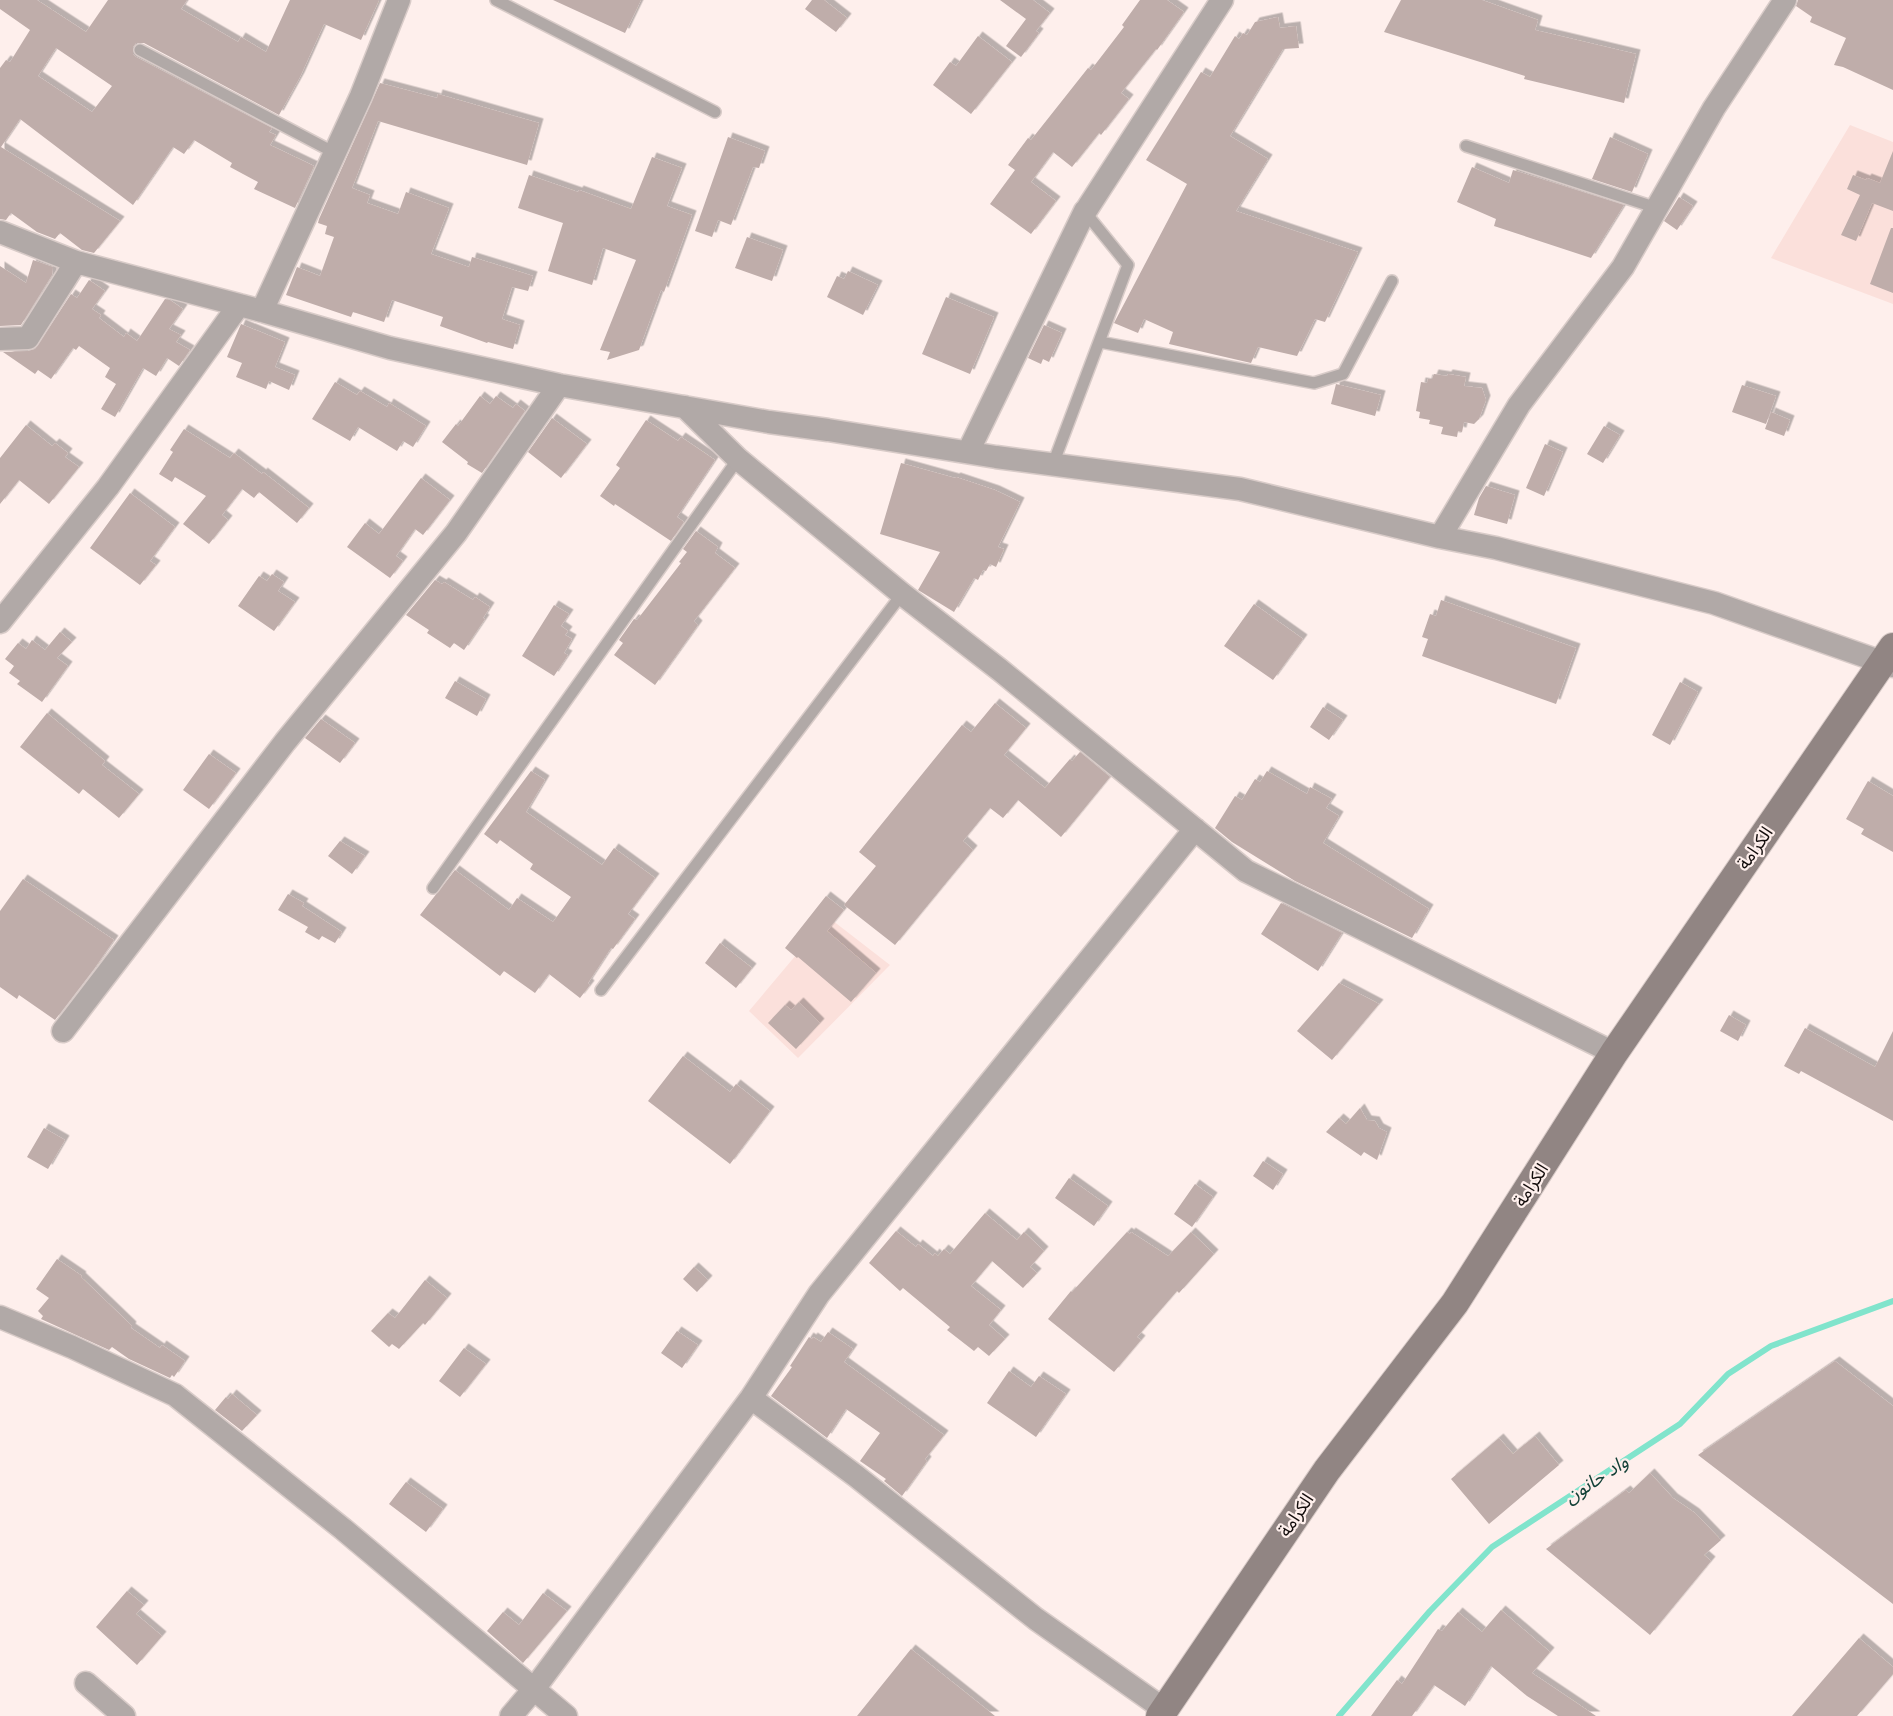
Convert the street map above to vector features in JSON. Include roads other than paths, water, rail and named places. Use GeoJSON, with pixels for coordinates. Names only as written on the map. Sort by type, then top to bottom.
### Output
{"type":"FeatureCollection","features":[{"type":"Feature","properties":{"kind":"main road","name":"الكرامة"},"geometry":{"type":"LineString","coordinates":[[1162,1713],[1327,1470],[1455,1303],[1614,1053],[1890,658]]}},
{"type":"Feature","properties":{"kind":"street"},"geometry":{"type":"LineString","coordinates":[[262,311],[361,96],[399,0]]}},
{"type":"Feature","properties":{"kind":"street"},"geometry":{"type":"LineString","coordinates":[[968,452],[1085,212],[1222,0]]}},
{"type":"Feature","properties":{"kind":"street"},"geometry":{"type":"LineString","coordinates":[[1440,537],[1519,405],[1623,267],[1714,108],[1786,0]]}},
{"type":"Feature","properties":{"kind":"street"},"geometry":{"type":"LineString","coordinates":[[0,232],[76,262],[262,311],[390,348],[559,384],[769,422],[1052,464],[1240,489],[1440,537],[1496,548],[1714,603],[1890,658]]}},
{"type":"Feature","properties":{"kind":"street"},"geometry":{"type":"LineString","coordinates":[[0,339],[28,338],[76,262]]}},
{"type":"Feature","properties":{"kind":"street"},"geometry":{"type":"LineString","coordinates":[[0,622],[108,487],[239,305]]}},
{"type":"Feature","properties":{"kind":"street"},"geometry":{"type":"LineString","coordinates":[[63,1031],[285,742],[456,534],[559,384]]}},
{"type":"Feature","properties":{"kind":"street"},"geometry":{"type":"LineString","coordinates":[[685,407],[738,459],[902,594],[1246,871],[1614,1053]]}},
{"type":"Feature","properties":{"kind":"street"},"geometry":{"type":"LineString","coordinates":[[511,1716],[534,1689],[752,1398],[819,1294],[1195,829]]}},
{"type":"Feature","properties":{"kind":"street"},"geometry":{"type":"LineString","coordinates":[[0,1317],[175,1396],[343,1529],[566,1716]]}},
{"type":"Feature","properties":{"kind":"street"},"geometry":{"type":"LineString","coordinates":[[752,1398],[856,1476],[1036,1619],[1162,1713]]}},
{"type":"Feature","properties":{"kind":"street"},"geometry":{"type":"LineString","coordinates":[[86,1683],[124,1716]]}},
{"type":"Feature","properties":{"kind":"lane"},"geometry":{"type":"LineString","coordinates":[[496,0],[715,112]]}},
{"type":"Feature","properties":{"kind":"lane"},"geometry":{"type":"LineString","coordinates":[[140,50],[335,153]]}},
{"type":"Feature","properties":{"kind":"lane"},"geometry":{"type":"LineString","coordinates":[[1466,146],[1657,208]]}},
{"type":"Feature","properties":{"kind":"lane"},"geometry":{"type":"LineString","coordinates":[[1052,464],[1128,265],[1085,212]]}},
{"type":"Feature","properties":{"kind":"lane"},"geometry":{"type":"LineString","coordinates":[[1100,342],[1314,383],[1343,374],[1392,281]]}},
{"type":"Feature","properties":{"kind":"lane"},"geometry":{"type":"LineString","coordinates":[[433,888],[738,459]]}},
{"type":"Feature","properties":{"kind":"lane"},"geometry":{"type":"LineString","coordinates":[[601,990],[902,594]]}},
{"type":"Feature","properties":{"kind":"waterway","name":"واد حانون"},"geometry":{"type":"LineString","coordinates":[[1339,1716],[1430,1611],[1492,1547],[1680,1424],[1728,1374],[1771,1346],[1893,1301]]}}]}
